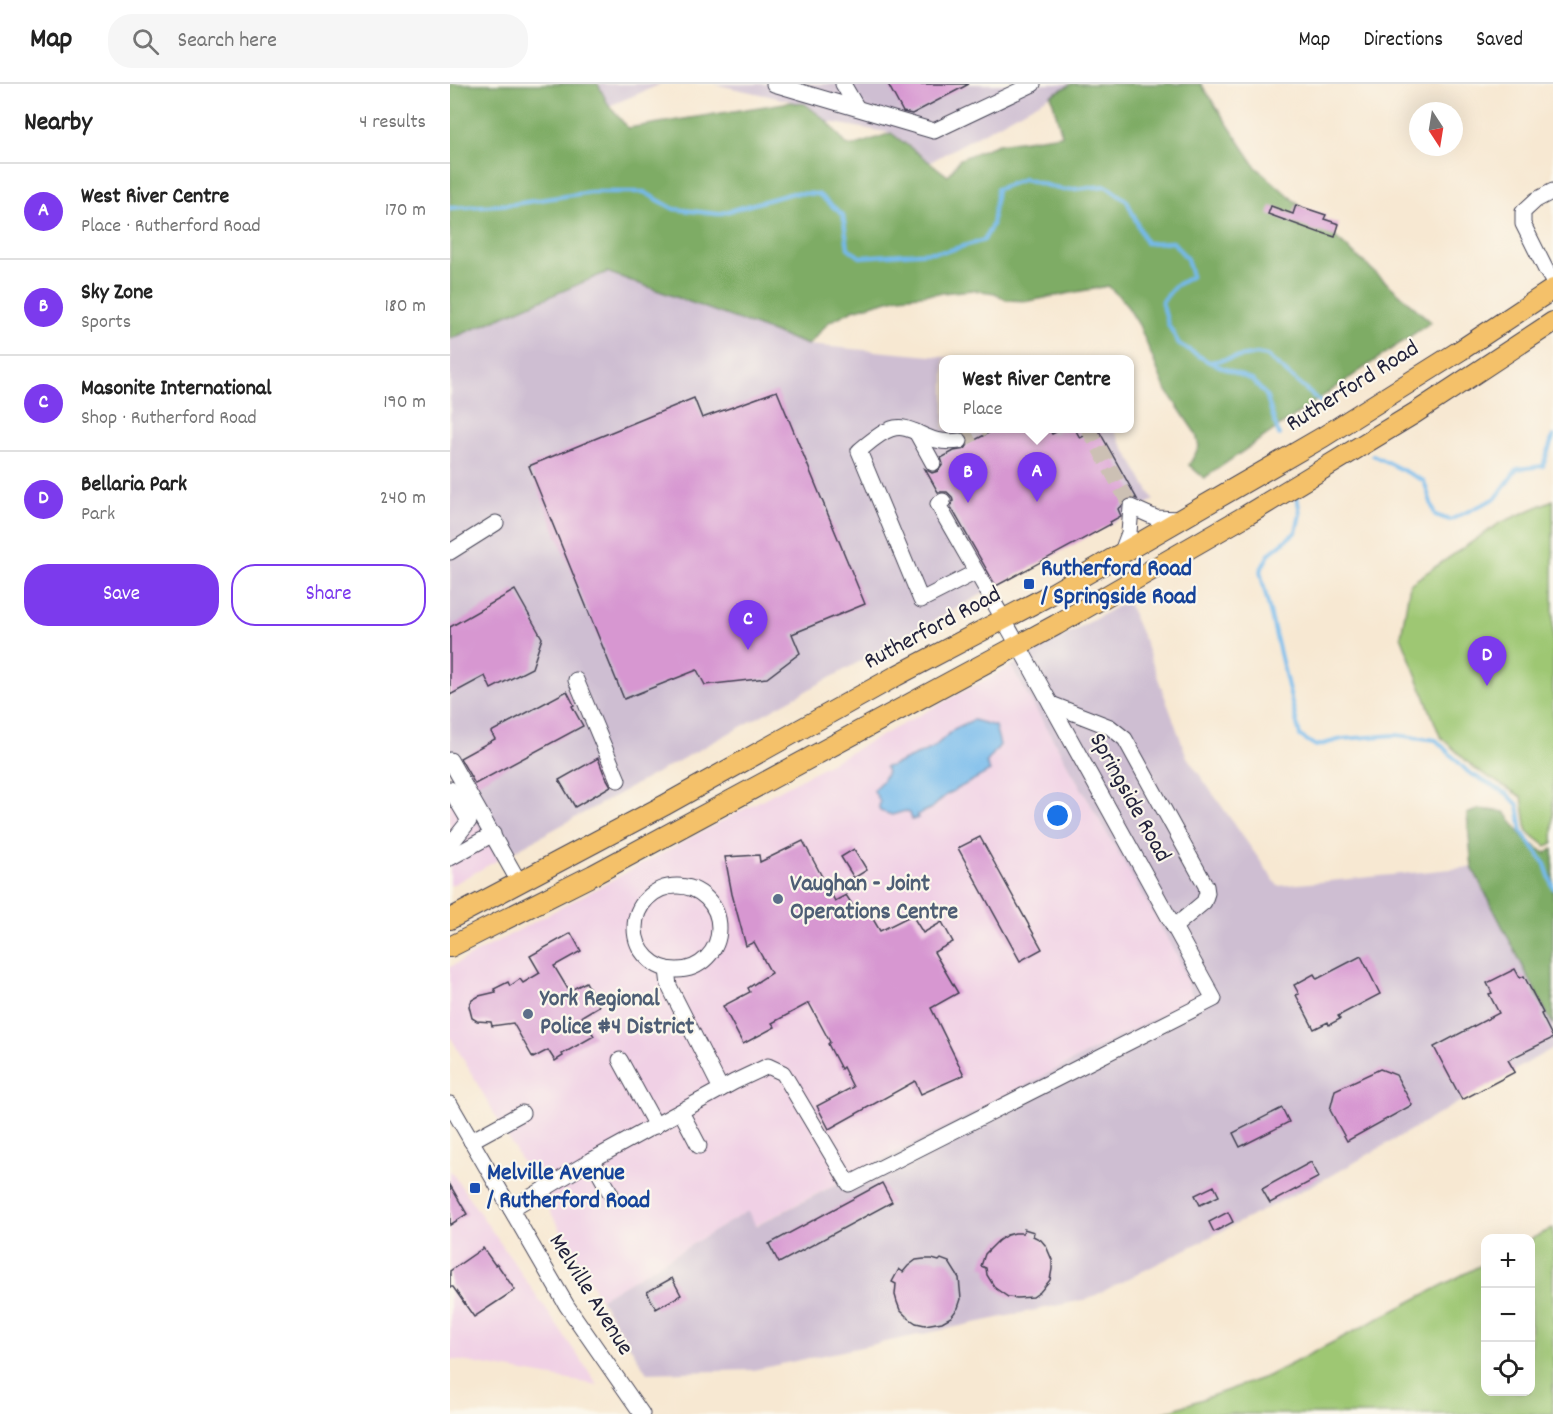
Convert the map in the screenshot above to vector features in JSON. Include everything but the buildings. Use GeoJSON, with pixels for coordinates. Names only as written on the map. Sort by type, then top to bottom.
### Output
{"type":"FeatureCollection","features":[{"type":"Feature","properties":{"kind":"main road","name":"Rutherford Road"},"geometry":{"type":"LineString","coordinates":[[450,919],[665,805],[1121,554],[1323,437],[1553,289]]}},
{"type":"Feature","properties":{"kind":"main road"},"geometry":{"type":"LineString","coordinates":[[450,947],[593,875],[1018,645],[1247,515],[1415,413],[1553,322]]}},
{"type":"Feature","properties":{"kind":"street"},"geometry":{"type":"LineString","coordinates":[[774,84],[934,131],[1033,84]]}},
{"type":"Feature","properties":{"kind":"street"},"geometry":{"type":"LineString","coordinates":[[843,84],[857,108]]}},
{"type":"Feature","properties":{"kind":"street"},"geometry":{"type":"LineString","coordinates":[[1553,191],[1536,200],[1523,212],[1522,225],[1553,281]]}},
{"type":"Feature","properties":{"kind":"street"},"geometry":{"type":"LineString","coordinates":[[960,441],[936,440],[899,427],[890,429],[859,451],[921,600],[976,572]]}},
{"type":"Feature","properties":{"kind":"street"},"geometry":{"type":"LineString","coordinates":[[916,432],[933,463]]}},
{"type":"Feature","properties":{"kind":"street","name":"Springside Road"},"geometry":{"type":"LineString","coordinates":[[721,1089],[768,1066],[783,1073],[849,1184],[1214,999],[938,504],[943,501]]}},
{"type":"Feature","properties":{"kind":"street"},"geometry":{"type":"LineString","coordinates":[[1121,554],[1129,533],[1131,507],[1156,518],[1180,519]]}},
{"type":"Feature","properties":{"kind":"street"},"geometry":{"type":"LineString","coordinates":[[450,552],[496,523]]}},
{"type":"Feature","properties":{"kind":"street"},"geometry":{"type":"LineString","coordinates":[[576,680],[618,780]]}},
{"type":"Feature","properties":{"kind":"street"},"geometry":{"type":"LineString","coordinates":[[1051,704],[1110,727],[1125,739],[1143,771],[1206,886],[1207,893],[1204,902],[1174,927]]}},
{"type":"Feature","properties":{"kind":"street"},"geometry":{"type":"LineString","coordinates":[[450,760],[519,882]]}},
{"type":"Feature","properties":{"kind":"street"},"geometry":{"type":"LineString","coordinates":[[450,789],[469,821],[450,845]]}},
{"type":"Feature","properties":{"kind":"street"},"geometry":{"type":"LineString","coordinates":[[450,857],[493,834]]}},
{"type":"Feature","properties":{"kind":"street"},"geometry":{"type":"LineString","coordinates":[[670,886],[684,886],[698,890],[708,898],[716,910],[720,923],[719,936],[714,949],[694,967],[681,970],[667,969],[654,963],[643,953],[637,940],[635,926],[638,912],[645,900],[656,891],[670,886]]}},
{"type":"Feature","properties":{"kind":"street"},"geometry":{"type":"LineString","coordinates":[[511,1209],[592,1160],[721,1089],[669,986],[667,969]]}},
{"type":"Feature","properties":{"kind":"street"},"geometry":{"type":"LineString","coordinates":[[620,1060],[656,1126]]}},
{"type":"Feature","properties":{"kind":"street","name":"Melville Avenue"},"geometry":{"type":"LineString","coordinates":[[450,1104],[567,1306],[642,1414]]}},
{"type":"Feature","properties":{"kind":"street"},"geometry":{"type":"LineString","coordinates":[[681,1112],[699,1146]]}},
{"type":"Feature","properties":{"kind":"street"},"geometry":{"type":"LineString","coordinates":[[471,1141],[522,1113]]}},
{"type":"Feature","properties":{"kind":"street"},"geometry":{"type":"LineString","coordinates":[[592,1160],[611,1194]]}},
{"type":"Feature","properties":{"kind":"shaded area"},"geometry":{"type":"Polygon","coordinates":[[[598,84],[661,84],[609,106],[598,84]]]}},
{"type":"Feature","properties":{"kind":"shaded area"},"geometry":{"type":"Polygon","coordinates":[[[714,84],[1072,84],[930,162],[891,133],[828,122],[805,104],[714,84]]]}},
{"type":"Feature","properties":{"kind":"shaded area"},"geometry":{"type":"Polygon","coordinates":[[[607,272],[808,345],[939,357],[939,433],[1115,433],[1154,500],[498,860],[450,775],[450,339],[607,272]]]}},
{"type":"Feature","properties":{"kind":"shaded area"},"geometry":{"type":"Polygon","coordinates":[[[1127,601],[1144,640],[1187,757],[1278,886],[1472,867],[1553,1025],[1553,1048],[1338,1172],[1088,1299],[753,1370],[647,1373],[600,1299],[748,1211],[756,1226],[1193,998],[1177,955],[1011,666],[1127,601]]]}},
{"type":"Feature","properties":{"kind":"shaded area"},"geometry":{"type":"Polygon","coordinates":[[[1011,666],[1177,955],[1193,998],[755,1226],[748,1211],[600,1299],[450,1036],[450,967],[1011,666]]]}},
{"type":"Feature","properties":{"kind":"shaded area"},"geometry":{"type":"Polygon","coordinates":[[[450,775],[498,860],[450,886],[450,775]]]}},
{"type":"Feature","properties":{"kind":"shaded area"},"geometry":{"type":"Polygon","coordinates":[[[450,1170],[598,1385],[450,1359],[450,1170]]]}},
{"type":"Feature","properties":{"kind":"green space"},"geometry":{"type":"Polygon","coordinates":[[[450,84],[598,84],[609,106],[628,128],[791,102],[805,104],[828,122],[846,144],[853,146],[891,133],[948,176],[960,159],[998,144],[1062,135],[1051,95],[1072,84],[1201,84],[1256,167],[1431,322],[1204,478],[1189,465],[1199,447],[1196,434],[1165,388],[1139,325],[1124,301],[1108,286],[1029,301],[1006,300],[995,293],[973,290],[899,297],[853,310],[829,322],[808,345],[607,272],[450,339],[450,84]]]}},
{"type":"Feature","properties":{"kind":"green space"},"geometry":{"type":"Polygon","coordinates":[[[1553,500],[1553,843],[1546,846],[1527,831],[1522,797],[1475,769],[1440,736],[1401,636],[1410,584],[1500,523],[1553,500]]]}},
{"type":"Feature","properties":{"kind":"green space"},"geometry":{"type":"Polygon","coordinates":[[[1479,809],[1505,812],[1524,838],[1545,853],[1553,849],[1553,1025],[1472,867],[1467,814],[1479,809]]]}},
{"type":"Feature","properties":{"kind":"green space"},"geometry":{"type":"Polygon","coordinates":[[[1553,1228],[1553,1414],[1160,1414],[1268,1376],[1481,1265],[1481,1396],[1535,1396],[1535,1237],[1553,1228]]]}},
{"type":"Feature","properties":{"kind":"water"},"geometry":{"type":"Polygon","coordinates":[[[973,720],[995,726],[1000,745],[986,763],[990,771],[946,795],[932,808],[917,815],[918,818],[912,820],[910,813],[905,811],[892,815],[880,811],[880,802],[874,791],[887,772],[885,767],[933,748],[954,729],[973,720]]]}},
{"type":"Feature","properties":{"kind":"waterway"},"geometry":{"type":"LineString","coordinates":[[450,208],[514,204],[591,192],[644,192],[674,209],[718,214],[793,193],[818,194],[843,215],[848,248],[860,257],[947,251],[984,240],[992,225],[997,189],[1024,179],[1064,190],[1106,186],[1127,201],[1146,243],[1173,242],[1187,259],[1192,276],[1175,286],[1162,302],[1168,324],[1179,344],[1209,362],[1252,380],[1266,395],[1279,435]]}},
{"type":"Feature","properties":{"kind":"waterway"},"geometry":{"type":"LineString","coordinates":[[1210,362],[1257,354],[1267,356],[1326,407]]}},
{"type":"Feature","properties":{"kind":"waterway"},"geometry":{"type":"LineString","coordinates":[[1373,455],[1424,481],[1435,515],[1450,520],[1496,498],[1517,469],[1543,466],[1553,436]]}},
{"type":"Feature","properties":{"kind":"waterway"},"geometry":{"type":"LineString","coordinates":[[1297,496],[1300,514],[1296,532],[1270,553],[1260,571],[1300,736],[1316,746],[1342,739],[1396,735],[1436,740],[1468,772],[1507,794],[1518,805],[1522,832],[1545,864],[1553,888]]}},
{"type":"Feature","properties":{"kind":"tunnel"},"geometry":{"type":"LineString","coordinates":[[960,441],[974,433]]}},
{"type":"Feature","properties":{"kind":"tunnel"},"geometry":{"type":"LineString","coordinates":[[1091,433],[1131,507]]}},
{"type":"Feature","properties":{"kind":"place","name":"West River Centre"},"geometry":{"type":"Point","coordinates":[1037,502]}},
{"type":"Feature","properties":{"kind":"place","name":"Sky Zone"},"geometry":{"type":"Point","coordinates":[968,503]}},
{"type":"Feature","properties":{"kind":"place","name":"Rutherford Road / Springside Road"},"geometry":{"type":"Point","coordinates":[1029,584]}},
{"type":"Feature","properties":{"kind":"place","name":"Masonite International"},"geometry":{"type":"Point","coordinates":[748,650]}},
{"type":"Feature","properties":{"kind":"place","name":"Bellaria Park"},"geometry":{"type":"Point","coordinates":[1487,686]}},
{"type":"Feature","properties":{"kind":"place","name":"Vaughan - Joint Operations Centre"},"geometry":{"type":"Point","coordinates":[778,899]}},
{"type":"Feature","properties":{"kind":"place","name":"York Regional Police #4 District"},"geometry":{"type":"Point","coordinates":[528,1014]}},
{"type":"Feature","properties":{"kind":"place","name":"Melville Avenue / Rutherford Road"},"geometry":{"type":"Point","coordinates":[475,1188]}}]}
